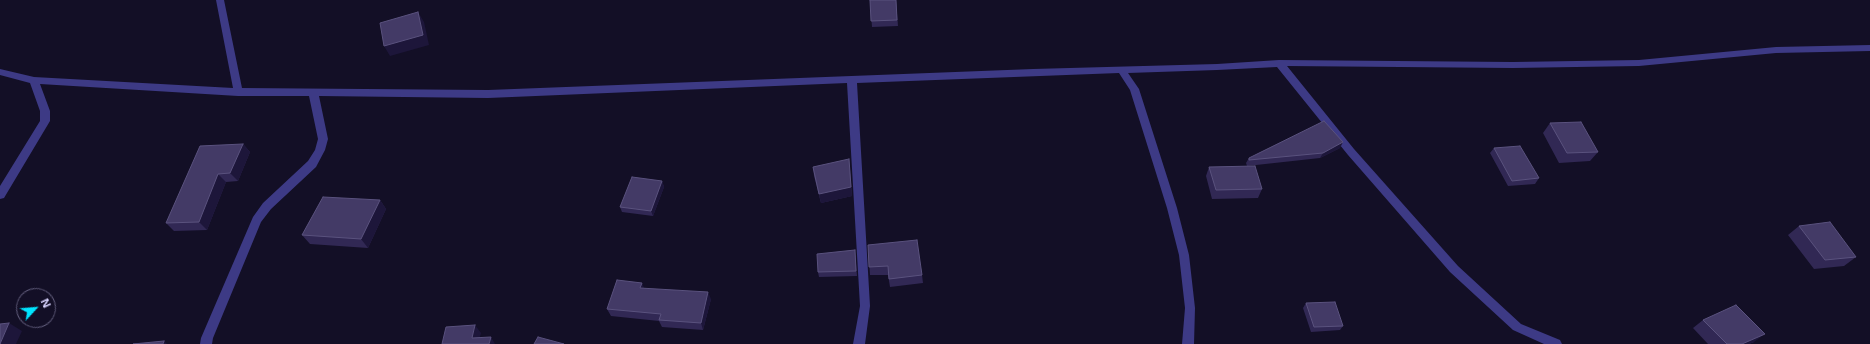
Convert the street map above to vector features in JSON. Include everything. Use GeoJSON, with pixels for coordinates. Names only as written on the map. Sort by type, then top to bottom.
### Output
{"type":"FeatureCollection","features":[{"type":"Feature","properties":{"kind":"street"},"geometry":{"type":"LineString","coordinates":[[220,0],[238,92]]}},
{"type":"Feature","properties":{"kind":"street"},"geometry":{"type":"LineString","coordinates":[[0,72],[34,80],[238,92],[488,94],[1120,69],[1217,67],[1279,63],[1513,65],[1639,63],[1776,50],[1870,48]]}},
{"type":"Feature","properties":{"kind":"street"},"geometry":{"type":"LineString","coordinates":[[1279,63],[1351,152],[1454,269],[1517,327],[1556,344]]}},
{"type":"Feature","properties":{"kind":"street"},"geometry":{"type":"LineString","coordinates":[[1120,69],[1134,89],[1172,208],[1184,255],[1190,308],[1188,344]]}},
{"type":"Feature","properties":{"kind":"street"},"geometry":{"type":"LineString","coordinates":[[0,195],[46,121],[45,111],[34,80]]}},
{"type":"Feature","properties":{"kind":"street"},"geometry":{"type":"LineString","coordinates":[[852,80],[865,306],[859,344]]}},
{"type":"Feature","properties":{"kind":"street"},"geometry":{"type":"LineString","coordinates":[[206,344],[207,338],[257,220],[267,206],[312,164],[320,150],[323,139],[313,92]]}},
{"type":"Feature","properties":{"kind":"building"},"geometry":{"type":"Polygon","coordinates":[[[870,0],[896,0],[897,20],[871,21],[870,0]]]}},
{"type":"Feature","properties":{"kind":"building"},"geometry":{"type":"Polygon","coordinates":[[[418,12],[423,35],[384,46],[380,23],[418,12]]]}},
{"type":"Feature","properties":{"kind":"building"},"geometry":{"type":"Polygon","coordinates":[[[1324,121],[1343,142],[1323,153],[1249,160],[1249,158],[1324,121]]]}},
{"type":"Feature","properties":{"kind":"building"},"geometry":{"type":"Polygon","coordinates":[[[1581,122],[1598,152],[1567,153],[1550,123],[1581,122]]]}},
{"type":"Feature","properties":{"kind":"building"},"geometry":{"type":"Polygon","coordinates":[[[243,144],[230,173],[218,174],[199,222],[166,223],[200,146],[243,144]]]}},
{"type":"Feature","properties":{"kind":"building"},"geometry":{"type":"Polygon","coordinates":[[[1520,146],[1539,178],[1512,181],[1494,148],[1520,146]]]}},
{"type":"Feature","properties":{"kind":"building"},"geometry":{"type":"Polygon","coordinates":[[[849,159],[851,187],[819,194],[813,167],[849,159]]]}},
{"type":"Feature","properties":{"kind":"building"},"geometry":{"type":"Polygon","coordinates":[[[1255,166],[1262,189],[1216,190],[1209,167],[1255,166]]]}},
{"type":"Feature","properties":{"kind":"building"},"geometry":{"type":"Polygon","coordinates":[[[632,177],[662,181],[651,211],[620,207],[632,177]]]}},
{"type":"Feature","properties":{"kind":"building"},"geometry":{"type":"Polygon","coordinates":[[[323,197],[380,200],[361,239],[302,235],[323,197]]]}},
{"type":"Feature","properties":{"kind":"building"},"geometry":{"type":"Polygon","coordinates":[[[1830,222],[1856,257],[1825,260],[1799,226],[1830,222]]]}},
{"type":"Feature","properties":{"kind":"building"},"geometry":{"type":"Polygon","coordinates":[[[917,240],[922,275],[889,279],[888,266],[869,267],[868,245],[917,240]]]}},
{"type":"Feature","properties":{"kind":"building"},"geometry":{"type":"Polygon","coordinates":[[[855,250],[856,271],[818,272],[817,254],[855,250]]]}},
{"type":"Feature","properties":{"kind":"building"},"geometry":{"type":"Polygon","coordinates":[[[617,280],[642,283],[640,288],[708,292],[701,323],[659,320],[661,314],[607,309],[617,280]]]}},
{"type":"Feature","properties":{"kind":"building"},"geometry":{"type":"Polygon","coordinates":[[[1335,302],[1343,326],[1314,327],[1306,303],[1335,302]]]}},
{"type":"Feature","properties":{"kind":"building"},"geometry":{"type":"Polygon","coordinates":[[[1736,305],[1765,334],[1742,344],[1727,344],[1703,320],[1736,305]]]}},
{"type":"Feature","properties":{"kind":"building"},"geometry":{"type":"Polygon","coordinates":[[[9,323],[0,344],[0,324],[9,323]]]}},
{"type":"Feature","properties":{"kind":"building"},"geometry":{"type":"Polygon","coordinates":[[[475,325],[472,338],[491,337],[489,344],[442,344],[446,327],[475,325]]]}},
{"type":"Feature","properties":{"kind":"building"},"geometry":{"type":"Polygon","coordinates":[[[538,337],[564,344],[534,344],[538,337]]]}},
{"type":"Feature","properties":{"kind":"building"},"geometry":{"type":"Polygon","coordinates":[[[164,341],[163,344],[133,344],[164,341]]]}}]}
